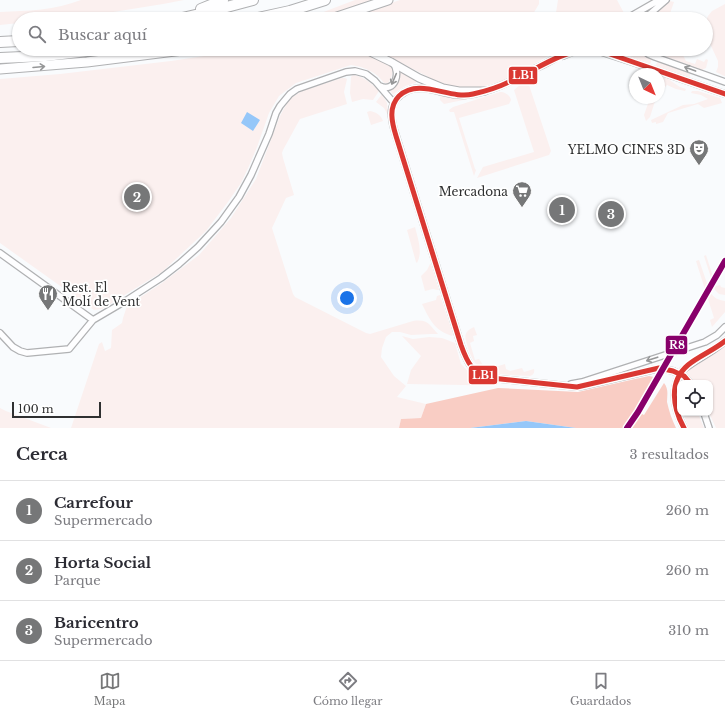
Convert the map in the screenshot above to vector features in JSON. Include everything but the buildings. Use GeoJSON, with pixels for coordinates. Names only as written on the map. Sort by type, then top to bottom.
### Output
{"type":"FeatureCollection","features":[{"type":"Feature","properties":{"kind":"highway"},"geometry":{"type":"LineString","coordinates":[[197,12],[226,3],[246,0]]}},
{"type":"Feature","properties":{"kind":"highway"},"geometry":{"type":"LineString","coordinates":[[199,12],[226,3],[253,0]]}},
{"type":"Feature","properties":{"kind":"highway"},"geometry":{"type":"LineString","coordinates":[[267,12],[307,0]]}},
{"type":"Feature","properties":{"kind":"highway"},"geometry":{"type":"LineString","coordinates":[[285,12],[325,0]]}},
{"type":"Feature","properties":{"kind":"highway"},"geometry":{"type":"LineString","coordinates":[[0,42],[12,41]]}},
{"type":"Feature","properties":{"kind":"highway"},"geometry":{"type":"LineString","coordinates":[[0,58],[45,56]]}},
{"type":"Feature","properties":{"kind":"main road"},"geometry":{"type":"LineString","coordinates":[[352,12],[388,0]]}},
{"type":"Feature","properties":{"kind":"main road"},"geometry":{"type":"LineString","coordinates":[[0,69],[87,62],[135,56]]}},
{"type":"Feature","properties":{"kind":"street"},"geometry":{"type":"LineString","coordinates":[[638,12],[659,0]]}},
{"type":"Feature","properties":{"kind":"street"},"geometry":{"type":"LineString","coordinates":[[652,12],[666,0]]}},
{"type":"Feature","properties":{"kind":"street"},"geometry":{"type":"LineString","coordinates":[[379,56],[419,78],[443,88],[459,91],[486,91]]}},
{"type":"Feature","properties":{"kind":"street"},"geometry":{"type":"LineString","coordinates":[[558,56],[508,83],[466,96],[418,88],[409,90],[400,95],[394,103],[391,111],[394,129],[467,361],[478,373],[487,377],[567,385],[582,382],[705,342],[717,335],[725,327]]}},
{"type":"Feature","properties":{"kind":"street"},"geometry":{"type":"LineString","coordinates":[[553,59],[561,56]]}},
{"type":"Feature","properties":{"kind":"street"},"geometry":{"type":"LineString","coordinates":[[616,56],[725,94]]}},
{"type":"Feature","properties":{"kind":"street"},"geometry":{"type":"LineString","coordinates":[[622,56],[630,61]]}},
{"type":"Feature","properties":{"kind":"street"},"geometry":{"type":"LineString","coordinates":[[655,57],[725,82]]}},
{"type":"Feature","properties":{"kind":"street"},"geometry":{"type":"LineString","coordinates":[[0,333],[13,347],[28,353],[69,349],[93,320],[127,300],[172,270],[198,247],[216,227],[234,205],[243,191],[261,155],[276,113],[290,94],[296,89],[351,71],[366,74],[384,88],[390,87],[395,80],[397,71],[391,62]]}},
{"type":"Feature","properties":{"kind":"street"},"geometry":{"type":"LineString","coordinates":[[380,85],[394,103]]}},
{"type":"Feature","properties":{"kind":"street"},"geometry":{"type":"LineString","coordinates":[[708,88],[725,91]]}},
{"type":"Feature","properties":{"kind":"street"},"geometry":{"type":"LineString","coordinates":[[0,252],[93,320]]}},
{"type":"Feature","properties":{"kind":"street"},"geometry":{"type":"LineString","coordinates":[[683,370],[725,341]]}},
{"type":"Feature","properties":{"kind":"street"},"geometry":{"type":"LineString","coordinates":[[557,384],[583,386],[656,369],[673,371],[684,376],[687,380]]}},
{"type":"Feature","properties":{"kind":"street"},"geometry":{"type":"LineString","coordinates":[[678,378],[674,388],[674,400],[684,428]]}},
{"type":"Feature","properties":{"kind":"street"},"geometry":{"type":"LineString","coordinates":[[705,416],[709,428]]}},
{"type":"Feature","properties":{"kind":"shaded area"},"geometry":{"type":"Polygon","coordinates":[[[81,0],[184,0],[113,12],[12,12],[12,24],[0,25],[0,12],[51,8],[81,0]]]}},
{"type":"Feature","properties":{"kind":"shaded area"},"geometry":{"type":"Polygon","coordinates":[[[355,0],[376,0],[339,12],[323,12],[355,0]]]}},
{"type":"Feature","properties":{"kind":"shaded area"},"geometry":{"type":"Polygon","coordinates":[[[400,0],[539,0],[539,4],[534,12],[365,12],[400,0]]]}},
{"type":"Feature","properties":{"kind":"shaded area"},"geometry":{"type":"Polygon","coordinates":[[[558,0],[617,0],[623,12],[556,12],[558,0]]]}},
{"type":"Feature","properties":{"kind":"shaded area"},"geometry":{"type":"Polygon","coordinates":[[[670,1],[674,2],[670,12],[657,12],[670,1]]]}},
{"type":"Feature","properties":{"kind":"shaded area"},"geometry":{"type":"Polygon","coordinates":[[[725,4],[725,76],[716,72],[718,61],[713,50],[712,11],[725,4]]]}},
{"type":"Feature","properties":{"kind":"shaded area"},"geometry":{"type":"Polygon","coordinates":[[[204,56],[369,56],[392,66],[392,73],[388,83],[384,83],[370,71],[351,65],[296,83],[279,96],[269,113],[257,147],[241,183],[206,231],[162,272],[102,309],[94,310],[0,243],[0,79],[60,74],[204,56]]]}},
{"type":"Feature","properties":{"kind":"shaded area"},"geometry":{"type":"Polygon","coordinates":[[[388,56],[548,56],[503,81],[481,87],[463,88],[444,85],[388,56]]]}},
{"type":"Feature","properties":{"kind":"shaded area"},"geometry":{"type":"Polygon","coordinates":[[[630,56],[647,56],[652,59],[650,65],[630,56]]]}},
{"type":"Feature","properties":{"kind":"shaded area"},"geometry":{"type":"Polygon","coordinates":[[[665,56],[684,56],[686,61],[695,64],[697,59],[704,62],[706,59],[708,60],[706,68],[702,70],[665,56]]]}},
{"type":"Feature","properties":{"kind":"shaded area"},"geometry":{"type":"Polygon","coordinates":[[[658,61],[691,73],[689,78],[665,70],[665,68],[655,66],[658,61]]]}},
{"type":"Feature","properties":{"kind":"shaded area"},"geometry":{"type":"Polygon","coordinates":[[[399,69],[416,80],[416,83],[403,87],[393,95],[389,89],[397,81],[399,69]]]}},
{"type":"Feature","properties":{"kind":"shaded area"},"geometry":{"type":"Polygon","coordinates":[[[353,75],[371,83],[379,91],[373,100],[363,99],[352,102],[350,93],[351,77],[353,75]]]}},
{"type":"Feature","properties":{"kind":"shaded area"},"geometry":{"type":"Polygon","coordinates":[[[342,78],[347,79],[344,92],[347,104],[300,119],[283,150],[283,158],[294,195],[286,198],[272,228],[295,297],[366,333],[370,334],[413,321],[422,321],[428,323],[438,334],[411,335],[400,332],[392,332],[386,337],[382,348],[381,357],[394,376],[406,386],[397,397],[426,404],[421,418],[401,419],[399,428],[71,428],[99,344],[102,342],[105,351],[111,348],[112,330],[122,323],[127,306],[162,283],[199,255],[231,218],[256,179],[280,116],[291,98],[302,91],[342,78]]]}},
{"type":"Feature","properties":{"kind":"shaded area"},"geometry":{"type":"Polygon","coordinates":[[[665,78],[686,89],[685,91],[667,85],[665,87],[665,78]]]}},
{"type":"Feature","properties":{"kind":"shaded area"},"geometry":{"type":"Polygon","coordinates":[[[527,79],[551,151],[549,155],[477,178],[483,167],[534,152],[514,90],[527,79]]]}},
{"type":"Feature","properties":{"kind":"shaded area"},"geometry":{"type":"Polygon","coordinates":[[[692,91],[698,91],[720,98],[722,103],[704,108],[698,104],[668,113],[663,122],[656,124],[656,122],[652,123],[651,120],[683,105],[694,104],[708,99],[701,95],[691,93],[692,91]]]}},
{"type":"Feature","properties":{"kind":"shaded area"},"geometry":{"type":"Polygon","coordinates":[[[500,92],[505,93],[510,97],[511,100],[509,104],[459,118],[476,170],[474,176],[454,112],[450,112],[449,110],[453,107],[500,92]]]}},
{"type":"Feature","properties":{"kind":"shaded area"},"geometry":{"type":"Polygon","coordinates":[[[382,94],[387,103],[388,115],[384,108],[376,102],[382,94]]]}},
{"type":"Feature","properties":{"kind":"shaded area"},"geometry":{"type":"Polygon","coordinates":[[[441,96],[468,99],[444,104],[440,100],[441,96]]]}},
{"type":"Feature","properties":{"kind":"shaded area"},"geometry":{"type":"Polygon","coordinates":[[[648,104],[654,104],[650,117],[646,121],[644,115],[648,104]]]}},
{"type":"Feature","properties":{"kind":"shaded area"},"geometry":{"type":"Polygon","coordinates":[[[370,111],[378,114],[383,121],[371,125],[367,112],[370,111]]]}},
{"type":"Feature","properties":{"kind":"shaded area"},"geometry":{"type":"Polygon","coordinates":[[[415,227],[420,250],[417,263],[407,230],[415,227]]]}},
{"type":"Feature","properties":{"kind":"shaded area"},"geometry":{"type":"Polygon","coordinates":[[[706,255],[716,286],[720,285],[721,287],[725,288],[725,295],[719,294],[715,290],[704,256],[706,255]]]}},
{"type":"Feature","properties":{"kind":"shaded area"},"geometry":{"type":"Polygon","coordinates":[[[699,260],[710,292],[716,298],[725,301],[725,312],[712,327],[710,320],[714,318],[696,261],[699,260]]]}},
{"type":"Feature","properties":{"kind":"shaded area"},"geometry":{"type":"Polygon","coordinates":[[[430,264],[439,290],[433,289],[425,291],[421,276],[430,264]]]}},
{"type":"Feature","properties":{"kind":"shaded area"},"geometry":{"type":"Polygon","coordinates":[[[440,295],[453,334],[452,336],[441,331],[433,324],[422,304],[436,300],[437,296],[440,295]]]}},
{"type":"Feature","properties":{"kind":"shaded area"},"geometry":{"type":"Polygon","coordinates":[[[474,327],[477,335],[473,336],[474,341],[470,343],[475,360],[479,359],[483,365],[489,369],[505,364],[506,369],[510,371],[522,368],[524,372],[534,369],[534,374],[530,376],[501,374],[481,368],[476,364],[471,356],[465,339],[467,332],[474,327]]]}},
{"type":"Feature","properties":{"kind":"shaded area"},"geometry":{"type":"Polygon","coordinates":[[[402,336],[413,339],[429,337],[442,338],[455,343],[461,364],[475,378],[490,386],[407,384],[411,370],[421,356],[402,336]]]}},
{"type":"Feature","properties":{"kind":"shaded area"},"geometry":{"type":"Polygon","coordinates":[[[725,346],[725,428],[716,428],[710,416],[713,416],[713,380],[692,380],[685,373],[725,346]]]}},
{"type":"Feature","properties":{"kind":"shaded area"},"geometry":{"type":"Polygon","coordinates":[[[649,376],[654,377],[635,410],[644,415],[664,383],[667,390],[667,402],[676,428],[576,428],[526,421],[470,428],[399,428],[401,419],[421,418],[426,404],[498,388],[578,392],[649,376]]]}},
{"type":"Feature","properties":{"kind":"shaded area"},"geometry":{"type":"Polygon","coordinates":[[[0,408],[6,411],[51,428],[0,428],[0,408]]]}},
{"type":"Feature","properties":{"kind":"shaded area"},"geometry":{"type":"Polygon","coordinates":[[[684,416],[699,416],[704,428],[689,428],[684,416]]]}},
{"type":"Feature","properties":{"kind":"water"},"geometry":{"type":"Polygon","coordinates":[[[247,112],[260,120],[253,131],[241,123],[247,112]]]}},
{"type":"Feature","properties":{"kind":"water"},"geometry":{"type":"Polygon","coordinates":[[[526,421],[576,428],[470,428],[526,421]]]}},
{"type":"Feature","properties":{"kind":"transit line","name":"LB1"},"geometry":{"type":"LineString","coordinates":[[561,56],[503,85],[488,90],[464,95],[435,90],[416,89],[407,91],[399,96],[393,105],[392,121],[461,345],[471,366],[479,373],[491,378],[577,387],[659,368],[673,371],[684,376],[687,380]]}},
{"type":"Feature","properties":{"kind":"transit line","name":"LB1"},"geometry":{"type":"LineString","coordinates":[[616,56],[725,94]]}},
{"type":"Feature","properties":{"kind":"transit line","name":"R8"},"geometry":{"type":"LineString","coordinates":[[627,428],[638,412],[725,261]]}},
{"type":"Feature","properties":{"kind":"transit line","name":"LB1"},"geometry":{"type":"LineString","coordinates":[[684,428],[675,404],[674,395],[677,379],[688,365],[725,341]]}},
{"type":"Feature","properties":{"kind":"place","name":"YELMO CINES 3D"},"geometry":{"type":"Point","coordinates":[699,166]}},
{"type":"Feature","properties":{"kind":"place","name":"Horta Social"},"geometry":{"type":"Point","coordinates":[137,197]}},
{"type":"Feature","properties":{"kind":"place","name":"Mercadona"},"geometry":{"type":"Point","coordinates":[522,208]}},
{"type":"Feature","properties":{"kind":"place","name":"Carrefour"},"geometry":{"type":"Point","coordinates":[562,210]}},
{"type":"Feature","properties":{"kind":"place","name":"Baricentro"},"geometry":{"type":"Point","coordinates":[611,214]}},
{"type":"Feature","properties":{"kind":"place","name":"Rest. El Molí de Vent"},"geometry":{"type":"Point","coordinates":[48,311]}}]}
